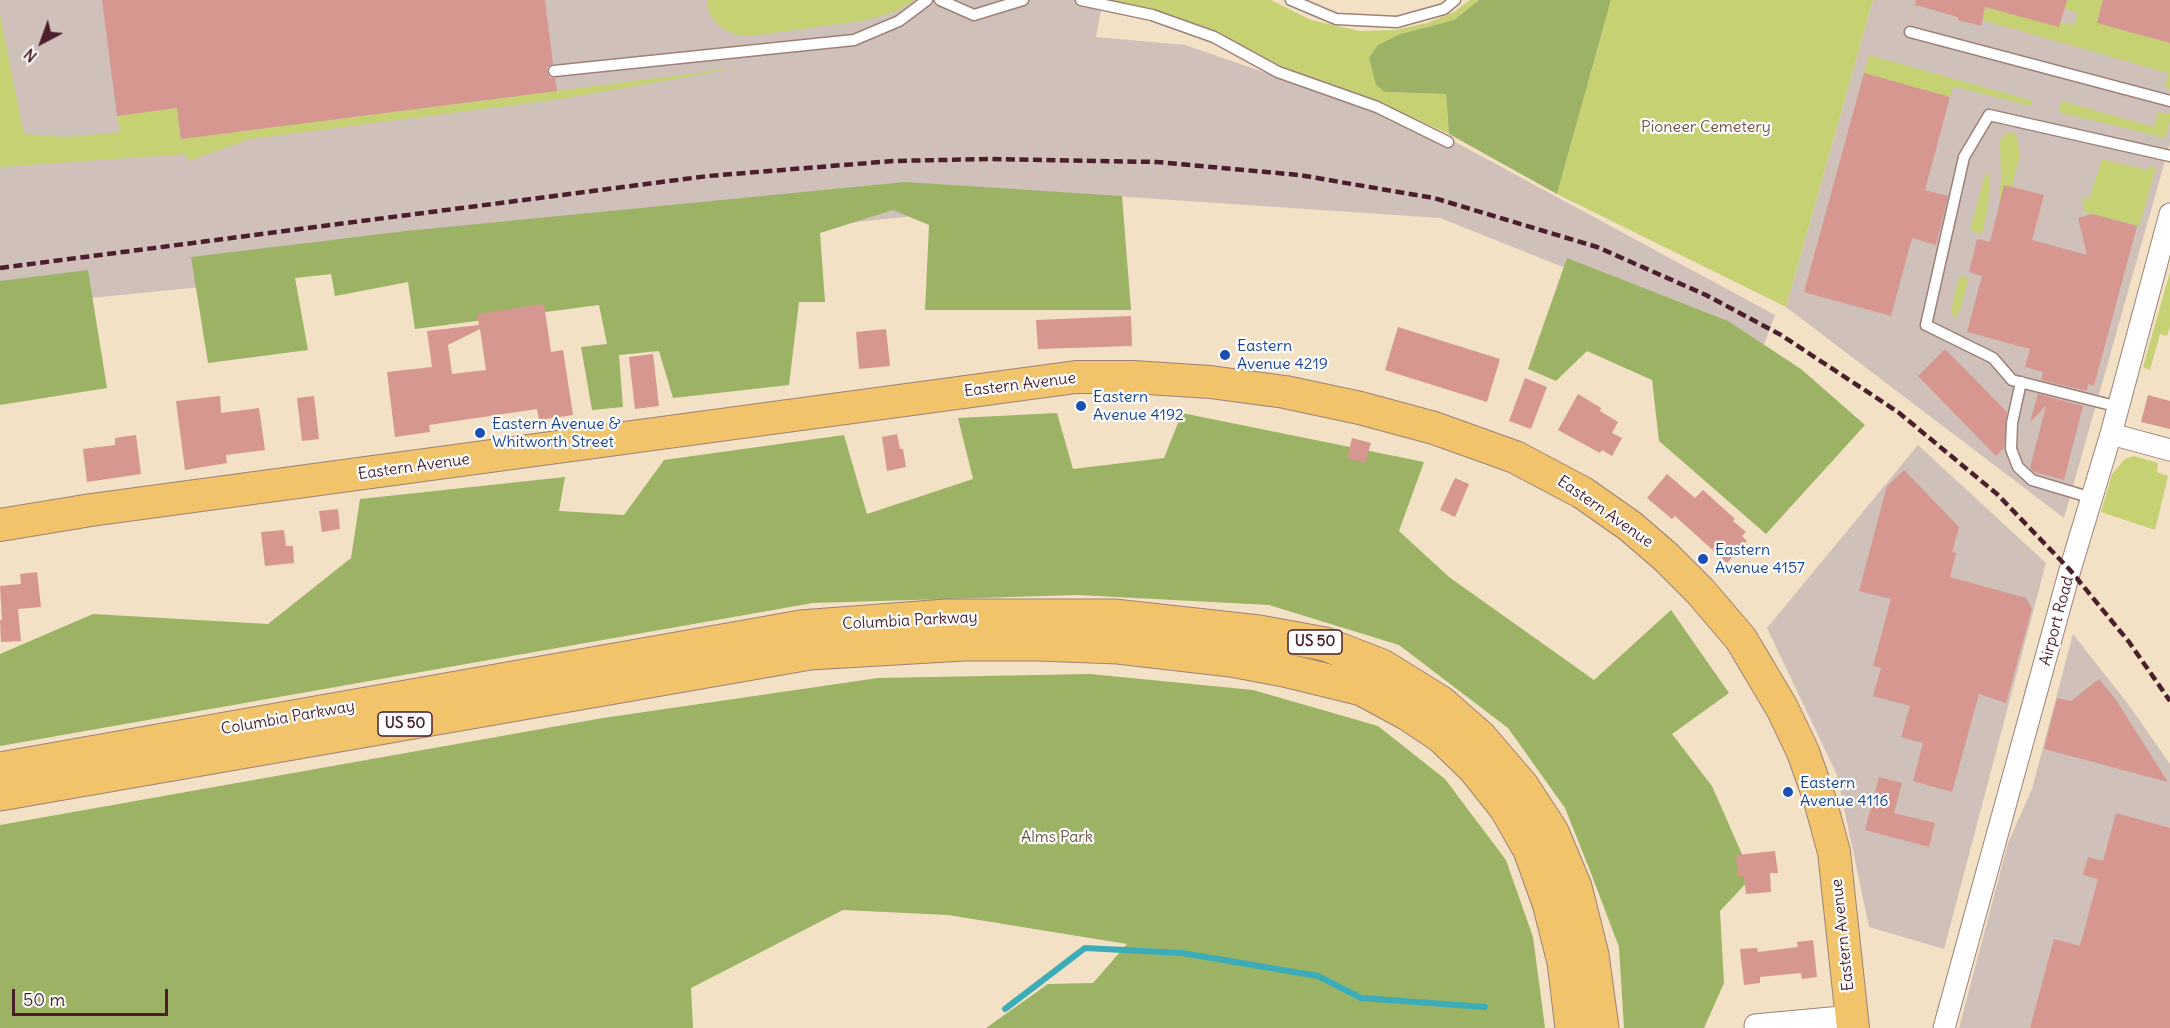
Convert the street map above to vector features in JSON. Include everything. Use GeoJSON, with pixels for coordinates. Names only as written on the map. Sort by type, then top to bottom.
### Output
{"type":"FeatureCollection","features":[{"type":"Feature","properties":{"kind":"highway","name":"Columbia Parkway"},"geometry":{"type":"LineString","coordinates":[[0,769],[801,627],[946,616],[1114,616],[1258,632],[1325,644],[1382,666],[1440,702],[1481,738],[1522,786],[1552,832],[1575,887],[1592,955],[1602,1028]]}},
{"type":"Feature","properties":{"kind":"highway","name":"Columbia Parkway"},"geometry":{"type":"LineString","coordinates":[[0,794],[810,653],[964,644],[1038,644],[1118,647],[1231,660],[1362,689],[1408,714],[1441,736],[1475,769],[1506,808],[1530,850],[1549,903],[1564,962],[1572,1028]]}},
{"type":"Feature","properties":{"kind":"main road","name":"Eastern Avenue"},"geometry":{"type":"LineString","coordinates":[[0,525],[91,510],[1076,377],[1133,377],[1210,382],[1285,392],[1360,408],[1434,428],[1515,457],[1583,493],[1630,526],[1666,557],[1700,591],[1741,639],[1782,708],[1803,752],[1819,797],[1834,852],[1852,1022]]}},
{"type":"Feature","properties":{"kind":"street","name":"Airport Road"},"geometry":{"type":"LineString","coordinates":[[1944,1028],[2119,407],[2170,214]]}},
{"type":"Feature","properties":{"kind":"street"},"geometry":{"type":"LineString","coordinates":[[2111,434],[2170,450]]}},
{"type":"Feature","properties":{"kind":"street"},"geometry":{"type":"LineString","coordinates":[[1755,1024],[1852,1022]]}},
{"type":"Feature","properties":{"kind":"lane"},"geometry":{"type":"LineString","coordinates":[[554,71],[854,40],[899,21],[927,0]]}},
{"type":"Feature","properties":{"kind":"lane"},"geometry":{"type":"LineString","coordinates":[[940,0],[974,15],[1023,0]]}},
{"type":"Feature","properties":{"kind":"lane"},"geometry":{"type":"LineString","coordinates":[[1081,0],[1152,15],[1214,37],[1278,72],[1377,107],[1448,142]]}},
{"type":"Feature","properties":{"kind":"lane"},"geometry":{"type":"LineString","coordinates":[[1292,0],[1336,19],[1397,22],[1444,9],[1455,0]]}},
{"type":"Feature","properties":{"kind":"lane"},"geometry":{"type":"LineString","coordinates":[[1910,32],[2170,101]]}},
{"type":"Feature","properties":{"kind":"lane"},"geometry":{"type":"LineString","coordinates":[[2119,407],[2012,380],[1993,358],[1926,325],[1964,157],[1989,115],[2170,156]]}},
{"type":"Feature","properties":{"kind":"lane"},"geometry":{"type":"LineString","coordinates":[[2021,382],[2012,423],[2011,449],[2018,467],[2032,480],[2092,498]]}},
{"type":"Feature","properties":{"kind":"shaded area"},"geometry":{"type":"Polygon","coordinates":[[[0,0],[1103,0],[1096,37],[1185,45],[1433,130],[1775,315],[1763,347],[1440,218],[1068,193],[1066,201],[0,307],[0,0]]]}},
{"type":"Feature","properties":{"kind":"shaded area"},"geometry":{"type":"Polygon","coordinates":[[[1873,0],[2170,0],[2170,143],[2064,518],[1786,307],[1873,0]]]}},
{"type":"Feature","properties":{"kind":"shaded area"},"geometry":{"type":"Polygon","coordinates":[[[1918,445],[2046,563],[1944,949],[1869,927],[1837,775],[1767,628],[1918,445]]]}},
{"type":"Feature","properties":{"kind":"shaded area"},"geometry":{"type":"Polygon","coordinates":[[[2073,634],[2128,704],[2170,764],[2170,1028],[1959,1028],[2008,843],[2032,789],[2073,634]]]}},
{"type":"Feature","properties":{"kind":"green space"},"geometry":{"type":"Polygon","coordinates":[[[707,0],[915,0],[894,12],[867,20],[750,36],[737,35],[725,30],[715,22],[708,9],[707,0]]]}},
{"type":"Feature","properties":{"kind":"green space"},"geometry":{"type":"Polygon","coordinates":[[[1104,0],[1271,0],[1311,20],[1360,31],[1395,30],[1427,23],[1454,12],[1470,0],[1479,0],[1454,20],[1400,34],[1378,45],[1369,57],[1385,92],[1446,94],[1449,134],[1365,96],[1301,77],[1217,32],[1152,10],[1104,0]]]}},
{"type":"Feature","properties":{"kind":"green space"},"geometry":{"type":"Polygon","coordinates":[[[1479,0],[1611,0],[1557,194],[1449,134],[1446,94],[1385,92],[1376,85],[1369,57],[1378,45],[1400,34],[1454,20],[1479,0]]]}},
{"type":"Feature","properties":{"kind":"green space","name":"Pioneer Cemetery"},"geometry":{"type":"Polygon","coordinates":[[[1611,0],[1873,0],[1786,307],[1557,194],[1611,0]]]}},
{"type":"Feature","properties":{"kind":"green space"},"geometry":{"type":"Polygon","coordinates":[[[2067,0],[2103,0],[2097,23],[2170,43],[2170,89],[2165,88],[2168,73],[1982,20],[1986,7],[2059,27],[2061,22],[2074,25],[2078,13],[2064,9],[2067,0]]]}},
{"type":"Feature","properties":{"kind":"green space"},"geometry":{"type":"Polygon","coordinates":[[[0,15],[24,134],[68,137],[120,132],[117,116],[177,108],[181,139],[743,67],[561,99],[250,139],[189,161],[185,154],[0,167],[0,15]]]}},
{"type":"Feature","properties":{"kind":"green space"},"geometry":{"type":"Polygon","coordinates":[[[1869,55],[2033,101],[2031,106],[1957,87],[1953,88],[1950,97],[1864,73],[1869,55]]]}},
{"type":"Feature","properties":{"kind":"green space"},"geometry":{"type":"Polygon","coordinates":[[[2061,101],[2154,127],[2158,112],[2170,114],[2170,120],[2165,138],[2059,112],[2061,101]]]}},
{"type":"Feature","properties":{"kind":"green space"},"geometry":{"type":"Polygon","coordinates":[[[2012,132],[2017,137],[2020,154],[2012,187],[2004,185],[1999,207],[2000,142],[2004,135],[2012,132]]]}},
{"type":"Feature","properties":{"kind":"green space"},"geometry":{"type":"Polygon","coordinates":[[[2102,159],[2148,170],[2150,165],[2156,168],[2139,226],[2084,212],[2082,197],[2089,199],[2102,159]]]}},
{"type":"Feature","properties":{"kind":"green space"},"geometry":{"type":"Polygon","coordinates":[[[1986,172],[1990,176],[1988,207],[1982,234],[1970,230],[1986,172]]]}},
{"type":"Feature","properties":{"kind":"green space"},"geometry":{"type":"Polygon","coordinates":[[[905,182],[1122,196],[1131,310],[925,310],[929,225],[893,210],[820,233],[825,302],[799,302],[789,385],[673,398],[659,351],[619,355],[623,407],[592,410],[581,347],[607,344],[599,305],[415,329],[408,282],[335,296],[331,274],[295,278],[308,350],[208,363],[191,257],[406,231],[905,182]]]}},
{"type":"Feature","properties":{"kind":"green space"},"geometry":{"type":"Polygon","coordinates":[[[1567,258],[1728,321],[1801,369],[1865,425],[1766,534],[1659,441],[1652,380],[1587,351],[1556,381],[1528,369],[1567,258]]]}},
{"type":"Feature","properties":{"kind":"green space"},"geometry":{"type":"Polygon","coordinates":[[[88,270],[107,388],[0,405],[0,281],[88,270]]]}},
{"type":"Feature","properties":{"kind":"green space"},"geometry":{"type":"Polygon","coordinates":[[[2170,272],[2170,327],[2167,336],[2160,334],[2150,370],[2143,367],[2170,272]]]}},
{"type":"Feature","properties":{"kind":"green space"},"geometry":{"type":"Polygon","coordinates":[[[1959,276],[1969,279],[1955,319],[1951,311],[1959,276]]]}},
{"type":"Feature","properties":{"kind":"green space"},"geometry":{"type":"Polygon","coordinates":[[[1057,413],[1073,469],[1164,458],[1182,413],[1424,462],[1399,531],[1449,577],[1594,680],[1671,610],[1729,693],[1672,734],[1712,786],[1752,877],[1720,911],[1724,983],[1704,1028],[1624,1028],[1619,947],[1589,868],[1565,808],[1508,728],[1399,645],[1269,605],[1078,595],[813,603],[0,746],[0,654],[93,614],[268,624],[351,558],[360,499],[565,477],[559,511],[624,515],[664,460],[844,435],[867,514],[973,479],[958,418],[1057,413]]]}},
{"type":"Feature","properties":{"kind":"green space"},"geometry":{"type":"Polygon","coordinates":[[[2134,456],[2158,463],[2157,472],[2168,476],[2155,530],[2101,512],[2112,474],[2125,459],[2134,456]]]}},
{"type":"Feature","properties":{"kind":"green space","name":"Alms Park"},"geometry":{"type":"Polygon","coordinates":[[[1090,674],[1253,690],[1378,726],[1445,779],[1506,860],[1533,937],[1545,1028],[986,1028],[1048,984],[1093,983],[1127,944],[948,915],[843,910],[691,988],[693,1028],[0,1028],[0,825],[603,718],[878,678],[1090,674]]]}},
{"type":"Feature","properties":{"kind":"building"},"geometry":{"type":"Polygon","coordinates":[[[102,0],[545,0],[553,64],[547,67],[547,72],[550,78],[555,78],[557,91],[181,139],[177,108],[117,116],[102,0]]]}},
{"type":"Feature","properties":{"kind":"building"},"geometry":{"type":"Polygon","coordinates":[[[1916,0],[2067,0],[2059,27],[1985,7],[1981,26],[1915,5],[1916,0]]]}},
{"type":"Feature","properties":{"kind":"building"},"geometry":{"type":"Polygon","coordinates":[[[2103,0],[2170,0],[2170,43],[2097,23],[2103,0]]]}},
{"type":"Feature","properties":{"kind":"building"},"geometry":{"type":"Polygon","coordinates":[[[1864,73],[1950,97],[1925,190],[1948,196],[1936,245],[1912,238],[1891,316],[1804,292],[1864,73]]]}},
{"type":"Feature","properties":{"kind":"building"},"geometry":{"type":"Polygon","coordinates":[[[2004,185],[2044,195],[2032,240],[2087,255],[2078,218],[2093,214],[2137,226],[2094,386],[2088,384],[2087,391],[2041,380],[2043,372],[2025,367],[2030,349],[1967,332],[1982,276],[1969,272],[1977,239],[1990,242],[2004,185]]]}},
{"type":"Feature","properties":{"kind":"building"},"geometry":{"type":"Polygon","coordinates":[[[544,304],[551,352],[563,350],[573,415],[539,420],[537,409],[429,425],[430,432],[395,437],[387,372],[432,367],[427,331],[479,325],[477,314],[544,304]],[[480,329],[448,345],[452,374],[486,370],[480,329]]]}},
{"type":"Feature","properties":{"kind":"building"},"geometry":{"type":"Polygon","coordinates":[[[1131,316],[1132,346],[1038,349],[1036,320],[1131,316]]]}},
{"type":"Feature","properties":{"kind":"building"},"geometry":{"type":"Polygon","coordinates":[[[1398,327],[1500,359],[1487,402],[1385,370],[1398,327]]]}},
{"type":"Feature","properties":{"kind":"building"},"geometry":{"type":"Polygon","coordinates":[[[886,329],[890,366],[859,369],[856,332],[886,329]]]}},
{"type":"Feature","properties":{"kind":"building"},"geometry":{"type":"Polygon","coordinates":[[[1945,349],[2007,412],[2004,448],[1996,456],[1918,376],[1945,349]]]}},
{"type":"Feature","properties":{"kind":"building"},"geometry":{"type":"Polygon","coordinates":[[[653,354],[659,406],[635,409],[629,357],[653,354]]]}},
{"type":"Feature","properties":{"kind":"building"},"geometry":{"type":"Polygon","coordinates":[[[1525,378],[1547,387],[1531,429],[1509,421],[1525,378]]]}},
{"type":"Feature","properties":{"kind":"building"},"geometry":{"type":"Polygon","coordinates":[[[1578,394],[1618,422],[1612,433],[1622,438],[1612,456],[1602,450],[1600,453],[1558,430],[1578,394]]]}},
{"type":"Feature","properties":{"kind":"building"},"geometry":{"type":"Polygon","coordinates":[[[2038,394],[2083,406],[2064,480],[2034,472],[2030,468],[2046,406],[2030,422],[2038,394]]]}},
{"type":"Feature","properties":{"kind":"building"},"geometry":{"type":"Polygon","coordinates":[[[2148,395],[2170,401],[2170,429],[2141,422],[2148,395]]]}},
{"type":"Feature","properties":{"kind":"building"},"geometry":{"type":"Polygon","coordinates":[[[220,396],[221,413],[259,408],[265,450],[226,455],[227,463],[185,470],[176,401],[220,396]]]}},
{"type":"Feature","properties":{"kind":"building"},"geometry":{"type":"Polygon","coordinates":[[[314,396],[319,439],[302,441],[297,398],[314,396]]]}},
{"type":"Feature","properties":{"kind":"building"},"geometry":{"type":"Polygon","coordinates":[[[897,434],[900,449],[903,449],[906,467],[887,471],[882,437],[897,434]]]}},
{"type":"Feature","properties":{"kind":"building"},"geometry":{"type":"Polygon","coordinates":[[[136,435],[141,474],[87,482],[83,449],[115,445],[115,438],[136,435]]]}},
{"type":"Feature","properties":{"kind":"building"},"geometry":{"type":"Polygon","coordinates":[[[1352,438],[1371,443],[1365,463],[1347,458],[1352,438]]]}},
{"type":"Feature","properties":{"kind":"building"},"geometry":{"type":"Polygon","coordinates":[[[1904,470],[1959,527],[1952,552],[1956,553],[1950,577],[2026,598],[2032,609],[2006,703],[1979,694],[1952,792],[1913,781],[1923,743],[1901,737],[1910,706],[1873,696],[1881,668],[1873,666],[1891,599],[1859,591],[1887,486],[1904,470]]]}},
{"type":"Feature","properties":{"kind":"building"},"geometry":{"type":"Polygon","coordinates":[[[1667,474],[1695,498],[1703,490],[1746,532],[1742,536],[1747,541],[1727,563],[1675,516],[1672,519],[1647,498],[1667,474]]]}},
{"type":"Feature","properties":{"kind":"building"},"geometry":{"type":"Polygon","coordinates":[[[1455,478],[1469,484],[1455,517],[1440,510],[1455,478]]]}},
{"type":"Feature","properties":{"kind":"building"},"geometry":{"type":"Polygon","coordinates":[[[338,509],[340,529],[322,532],[319,511],[338,509]]]}},
{"type":"Feature","properties":{"kind":"building"},"geometry":{"type":"Polygon","coordinates":[[[284,530],[286,546],[293,546],[294,563],[265,566],[261,532],[284,530]]]}},
{"type":"Feature","properties":{"kind":"building"},"geometry":{"type":"Polygon","coordinates":[[[37,572],[41,607],[18,609],[21,641],[1,642],[0,586],[21,584],[20,574],[37,572]]]}},
{"type":"Feature","properties":{"kind":"building"},"geometry":{"type":"Polygon","coordinates":[[[2099,679],[2116,700],[2168,782],[2044,749],[2057,698],[2071,701],[2099,679]]]}},
{"type":"Feature","properties":{"kind":"building"},"geometry":{"type":"Polygon","coordinates":[[[1879,777],[1902,783],[1894,813],[1935,823],[1929,847],[1865,830],[1879,777]]]}},
{"type":"Feature","properties":{"kind":"building"},"geometry":{"type":"Polygon","coordinates":[[[2116,813],[2170,828],[2170,1028],[2030,1028],[2054,939],[2080,946],[2098,879],[2083,875],[2088,857],[2103,861],[2116,813]]]}},
{"type":"Feature","properties":{"kind":"building"},"geometry":{"type":"Polygon","coordinates":[[[1775,851],[1778,873],[1770,873],[1771,892],[1746,894],[1744,876],[1738,877],[1736,855],[1775,851]]]}},
{"type":"Feature","properties":{"kind":"building"},"geometry":{"type":"Polygon","coordinates":[[[1813,940],[1817,977],[1802,979],[1801,973],[1760,977],[1760,983],[1744,985],[1740,949],[1757,948],[1758,952],[1798,947],[1797,942],[1813,940]]]}},
{"type":"Feature","properties":{"kind":"waterway"},"geometry":{"type":"LineString","coordinates":[[1005,1009],[1085,948],[1182,953],[1318,976],[1361,998],[1485,1007]]}},
{"type":"Feature","properties":{"kind":"railway"},"geometry":{"type":"LineString","coordinates":[[0,268],[708,176],[893,161],[991,159],[1157,162],[1299,175],[1434,198],[1597,247],[1706,295],[1781,335],[1898,412],[1997,494],[2070,570],[2129,642],[2170,701]]}},
{"type":"Feature","properties":{"kind":"place","name":"Eastern Avenue 4219"},"geometry":{"type":"Point","coordinates":[1225,355]}},
{"type":"Feature","properties":{"kind":"place","name":"Eastern Avenue 4192"},"geometry":{"type":"Point","coordinates":[1081,406]}},
{"type":"Feature","properties":{"kind":"place","name":"Eastern Avenue & Whitworth Street"},"geometry":{"type":"Point","coordinates":[480,433]}},
{"type":"Feature","properties":{"kind":"place","name":"Eastern Avenue 4157"},"geometry":{"type":"Point","coordinates":[1703,559]}},
{"type":"Feature","properties":{"kind":"place","name":"Eastern Avenue 4116"},"geometry":{"type":"Point","coordinates":[1788,792]}}]}
